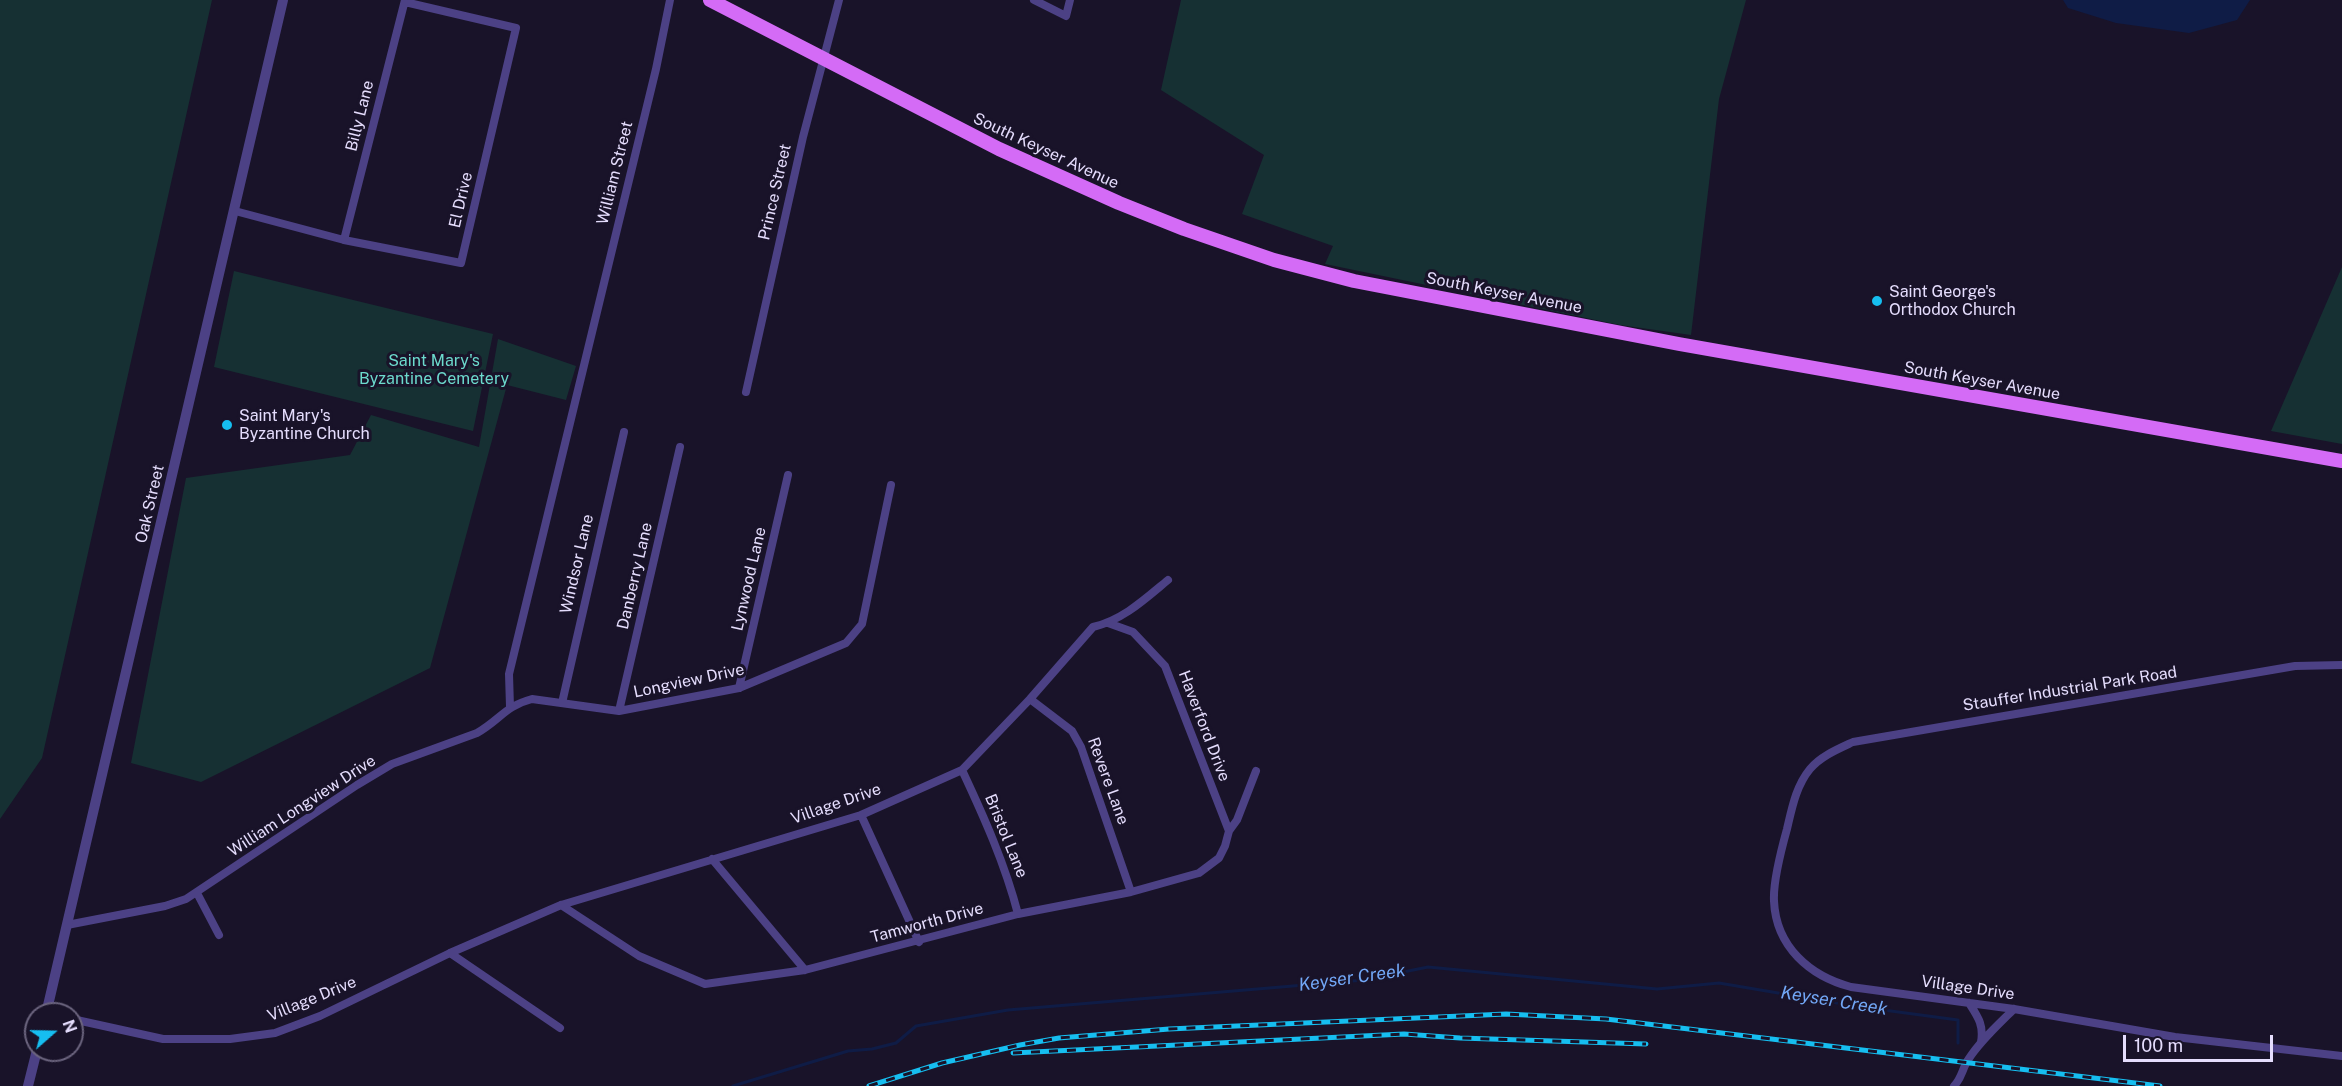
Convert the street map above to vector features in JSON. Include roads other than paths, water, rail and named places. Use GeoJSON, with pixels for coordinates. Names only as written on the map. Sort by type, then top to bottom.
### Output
{"type":"FeatureCollection","features":[{"type":"Feature","properties":{"kind":"main road","name":"South Keyser Avenue"},"geometry":{"type":"LineString","coordinates":[[710,0],[999,149],[1184,229],[1274,260],[1354,281],[1673,343],[2342,461]]}},
{"type":"Feature","properties":{"kind":"street","name":"Oak Street"},"geometry":{"type":"LineString","coordinates":[[50,1002],[283,0]]}},
{"type":"Feature","properties":{"kind":"street","name":"William Street"},"geometry":{"type":"LineString","coordinates":[[510,707],[509,674],[656,69],[670,0]]}},
{"type":"Feature","properties":{"kind":"street","name":"Prince Street"},"geometry":{"type":"LineString","coordinates":[[746,392],[803,137],[839,0]]}},
{"type":"Feature","properties":{"kind":"street"},"geometry":{"type":"LineString","coordinates":[[1034,0],[1066,16],[1070,0]]}},
{"type":"Feature","properties":{"kind":"street","name":"El Drive"},"geometry":{"type":"LineString","coordinates":[[235,211],[344,240],[461,263],[516,28],[405,1]]}},
{"type":"Feature","properties":{"kind":"street","name":"Billy Lane"},"geometry":{"type":"LineString","coordinates":[[344,240],[405,1]]}},
{"type":"Feature","properties":{"kind":"street","name":"Windsor Lane"},"geometry":{"type":"LineString","coordinates":[[562,703],[624,432]]}},
{"type":"Feature","properties":{"kind":"street","name":"Danberry Lane"},"geometry":{"type":"LineString","coordinates":[[619,711],[680,447]]}},
{"type":"Feature","properties":{"kind":"street","name":"Lynwood Lane"},"geometry":{"type":"LineString","coordinates":[[739,688],[788,475]]}},
{"type":"Feature","properties":{"kind":"street","name":"Longview Drive"},"geometry":{"type":"LineString","coordinates":[[510,707],[532,699],[619,711],[739,688],[846,643],[862,624],[891,485]]}},
{"type":"Feature","properties":{"kind":"street","name":"Village Drive"},"geometry":{"type":"LineString","coordinates":[[84,1022],[163,1039],[230,1040],[275,1033],[320,1016],[450,953],[561,906],[861,815],[962,770],[1030,699],[1093,627],[1108,623],[1135,608],[1168,580]]}},
{"type":"Feature","properties":{"kind":"street","name":"Haverford Drive"},"geometry":{"type":"LineString","coordinates":[[1108,623],[1133,632],[1165,666],[1229,831]]}},
{"type":"Feature","properties":{"kind":"street","name":"Stauffer Industrial Park Road"},"geometry":{"type":"LineString","coordinates":[[1811,768],[1828,754],[1853,742],[1887,735],[2295,666],[2342,665]]}},
{"type":"Feature","properties":{"kind":"street","name":"Revere Lane"},"geometry":{"type":"LineString","coordinates":[[1030,699],[1072,731],[1081,747],[1131,892]]}},
{"type":"Feature","properties":{"kind":"street","name":"William Longview Drive"},"geometry":{"type":"LineString","coordinates":[[68,925],[165,906],[186,899],[392,764],[477,733],[489,726],[510,707]]}},
{"type":"Feature","properties":{"kind":"street","name":"Village Drive"},"geometry":{"type":"LineString","coordinates":[[1811,768],[1797,790],[1783,844],[1774,900],[1778,920],[1792,951],[1816,974],[1851,987],[2014,1009],[2175,1036],[2342,1056]]}},
{"type":"Feature","properties":{"kind":"street","name":"Bristol Lane"},"geometry":{"type":"LineString","coordinates":[[962,770],[987,822],[1010,882],[1018,914]]}},
{"type":"Feature","properties":{"kind":"street","name":"Tamworth Drive"},"geometry":{"type":"LineString","coordinates":[[561,906],[639,956],[705,984],[805,970],[919,942],[1018,914],[1131,892],[1198,873],[1219,858],[1256,771]]}},
{"type":"Feature","properties":{"kind":"street"},"geometry":{"type":"LineString","coordinates":[[861,815],[919,942]]}},
{"type":"Feature","properties":{"kind":"street"},"geometry":{"type":"LineString","coordinates":[[712,859],[805,970]]}},
{"type":"Feature","properties":{"kind":"street"},"geometry":{"type":"LineString","coordinates":[[197,893],[219,935]]}},
{"type":"Feature","properties":{"kind":"street"},"geometry":{"type":"LineString","coordinates":[[450,953],[560,1028]]}},
{"type":"Feature","properties":{"kind":"street"},"geometry":{"type":"LineString","coordinates":[[1969,1003],[1981,1022],[1983,1030],[1981,1042]]}},
{"type":"Feature","properties":{"kind":"street"},"geometry":{"type":"LineString","coordinates":[[1954,1086],[1960,1080],[1966,1063],[1981,1042],[2014,1009]]}},
{"type":"Feature","properties":{"kind":"street"},"geometry":{"type":"LineString","coordinates":[[28,1086],[34,1062]]}},
{"type":"Feature","properties":{"kind":"water"},"geometry":{"type":"Polygon","coordinates":[[[2063,0],[2250,0],[2237,20],[2189,33],[2116,23],[2068,8],[2063,0]]]}},
{"type":"Feature","properties":{"kind":"waterway","name":"Keyser Creek"},"geometry":{"type":"LineString","coordinates":[[733,1086],[848,1051],[872,1049],[896,1043],[916,1026],[1008,1010],[1364,980],[1428,967],[1657,989],[1719,983],[1861,1007],[1958,1020],[1958,1043]]}},
{"type":"Feature","properties":{"kind":"railway"},"geometry":{"type":"LineString","coordinates":[[869,1086],[942,1063],[1059,1038],[1169,1029],[1506,1014],[1606,1019],[2160,1086]]}},
{"type":"Feature","properties":{"kind":"railway"},"geometry":{"type":"LineString","coordinates":[[1013,1053],[1404,1034],[1646,1044]]}},
{"type":"Feature","properties":{"kind":"place","name":"Saint George's Orthodox Church"},"geometry":{"type":"Point","coordinates":[1877,301]}},
{"type":"Feature","properties":{"kind":"place","name":"Saint Mary's Byzantine Church"},"geometry":{"type":"Point","coordinates":[227,425]}},
{"type":"Feature","properties":{"kind":"park label","name":"Saint Mary's Byzantine Cemetery"},"geometry":{"type":"Point","coordinates":[434,370]}}]}
